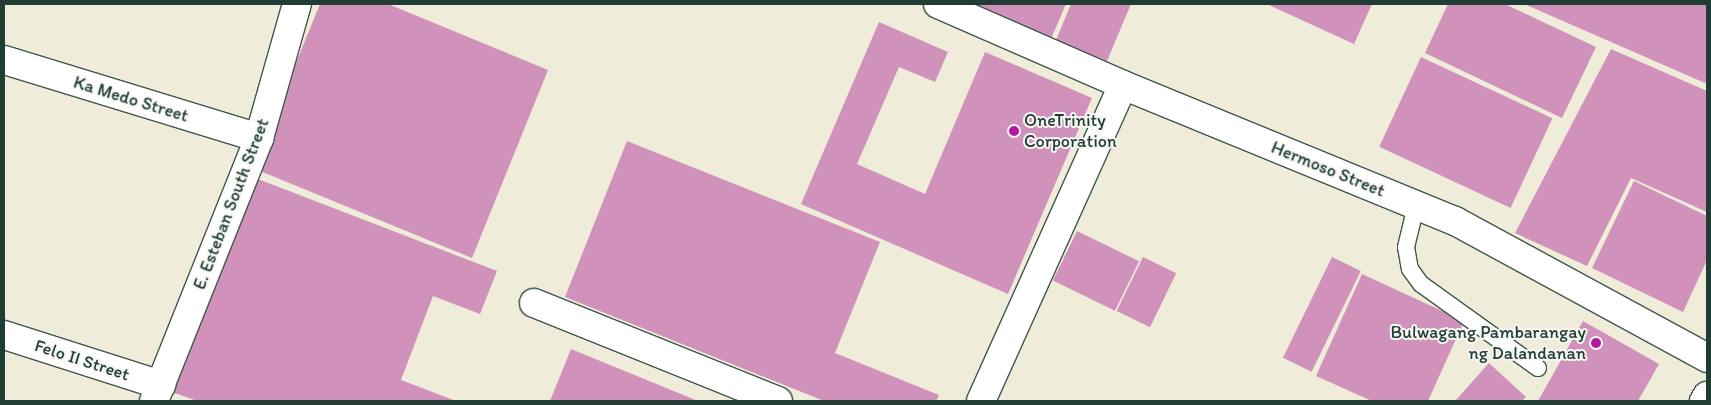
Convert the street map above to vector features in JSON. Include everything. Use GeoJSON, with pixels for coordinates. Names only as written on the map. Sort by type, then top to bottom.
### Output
{"type":"FeatureCollection","features":[{"type":"Feature","properties":{"kind":"main road","name":"E. Esteban South Street"},"geometry":{"type":"LineString","coordinates":[[157,393],[259,138],[297,4]]}},
{"type":"Feature","properties":{"kind":"main road","name":"Hermoso Street"},"geometry":{"type":"LineString","coordinates":[[938,4],[1123,85],[1455,221],[1707,358]]}},
{"type":"Feature","properties":{"kind":"main road","name":"Ka Medo Street"},"geometry":{"type":"LineString","coordinates":[[4,60],[259,138]]}},
{"type":"Feature","properties":{"kind":"main road"},"geometry":{"type":"LineString","coordinates":[[981,401],[1123,85]]}},
{"type":"Feature","properties":{"kind":"main road"},"geometry":{"type":"LineString","coordinates":[[534,303],[778,401]]}},
{"type":"Feature","properties":{"kind":"main road","name":"Felo II Street"},"geometry":{"type":"LineString","coordinates":[[4,335],[157,393]]}},
{"type":"Feature","properties":{"kind":"main road"},"geometry":{"type":"LineString","coordinates":[[1704,401],[1707,396]]}},
{"type":"Feature","properties":{"kind":"lane"},"geometry":{"type":"LineString","coordinates":[[1416,206],[1406,247],[1410,269],[1421,284],[1538,368]]}},
{"type":"Feature","properties":{"kind":"building"},"geometry":{"type":"Polygon","coordinates":[[[320,4],[388,4],[548,70],[472,258],[253,168],[320,4]]]}},
{"type":"Feature","properties":{"kind":"building"},"geometry":{"type":"Polygon","coordinates":[[[966,4],[1066,4],[1051,39],[966,4]]]}},
{"type":"Feature","properties":{"kind":"building"},"geometry":{"type":"Polygon","coordinates":[[[1071,4],[1131,4],[1107,61],[1056,40],[1071,4]]]}},
{"type":"Feature","properties":{"kind":"building"},"geometry":{"type":"Polygon","coordinates":[[[1267,4],[1372,4],[1354,44],[1267,4]]]}},
{"type":"Feature","properties":{"kind":"building"},"geometry":{"type":"Polygon","coordinates":[[[1448,4],[1505,4],[1596,47],[1562,118],[1425,53],[1448,4]]]}},
{"type":"Feature","properties":{"kind":"building"},"geometry":{"type":"Polygon","coordinates":[[[1524,4],[1707,4],[1707,80],[1705,83],[1524,4]]]}},
{"type":"Feature","properties":{"kind":"building","name":"OneTrinity Corporation"},"geometry":{"type":"Polygon","coordinates":[[[879,22],[948,52],[935,82],[899,67],[857,164],[925,194],[985,52],[1092,98],[1008,294],[801,204],[879,22]]]}},
{"type":"Feature","properties":{"kind":"building"},"geometry":{"type":"Polygon","coordinates":[[[1611,49],[1707,91],[1707,212],[1631,178],[1587,266],[1515,233],[1611,49]]]}},
{"type":"Feature","properties":{"kind":"building"},"geometry":{"type":"Polygon","coordinates":[[[1421,57],[1552,118],[1511,208],[1379,147],[1421,57]]]}},
{"type":"Feature","properties":{"kind":"building"},"geometry":{"type":"Polygon","coordinates":[[[627,141],[880,242],[835,353],[939,395],[936,401],[824,401],[565,297],[627,141]]]}},
{"type":"Feature","properties":{"kind":"building"},"geometry":{"type":"Polygon","coordinates":[[[253,177],[497,271],[480,314],[433,296],[401,380],[456,401],[197,401],[172,392],[253,177]]]}},
{"type":"Feature","properties":{"kind":"building"},"geometry":{"type":"Polygon","coordinates":[[[1634,181],[1707,216],[1707,260],[1683,312],[1592,268],[1634,181]]]}},
{"type":"Feature","properties":{"kind":"building"},"geometry":{"type":"Polygon","coordinates":[[[1077,231],[1139,261],[1115,311],[1053,280],[1077,231]]]}},
{"type":"Feature","properties":{"kind":"building"},"geometry":{"type":"Polygon","coordinates":[[[1143,257],[1176,273],[1150,327],[1117,311],[1143,257]]]}},
{"type":"Feature","properties":{"kind":"building"},"geometry":{"type":"Polygon","coordinates":[[[1332,257],[1361,271],[1312,372],[1283,358],[1332,257]]]}},
{"type":"Feature","properties":{"kind":"building"},"geometry":{"type":"Polygon","coordinates":[[[1362,274],[1464,321],[1428,401],[1372,401],[1316,376],[1362,274]]]}},
{"type":"Feature","properties":{"kind":"building","name":"Bulwagang Pambarangay ng Dalandanan"},"geometry":{"type":"Polygon","coordinates":[[[1583,321],[1659,364],[1638,401],[1538,401],[1583,321]]]}},
{"type":"Feature","properties":{"kind":"building"},"geometry":{"type":"Polygon","coordinates":[[[571,349],[698,401],[550,401],[571,349]]]}},
{"type":"Feature","properties":{"kind":"building"},"geometry":{"type":"Polygon","coordinates":[[[1489,363],[1526,397],[1522,401],[1455,401],[1489,363]]]}},
{"type":"Feature","properties":{"kind":"place","name":"OneTrinity Corporation"},"geometry":{"type":"Point","coordinates":[1014,131]}},
{"type":"Feature","properties":{"kind":"place","name":"Bulwagang Pambarangay ng Dalandanan"},"geometry":{"type":"Point","coordinates":[1596,343]}}]}
